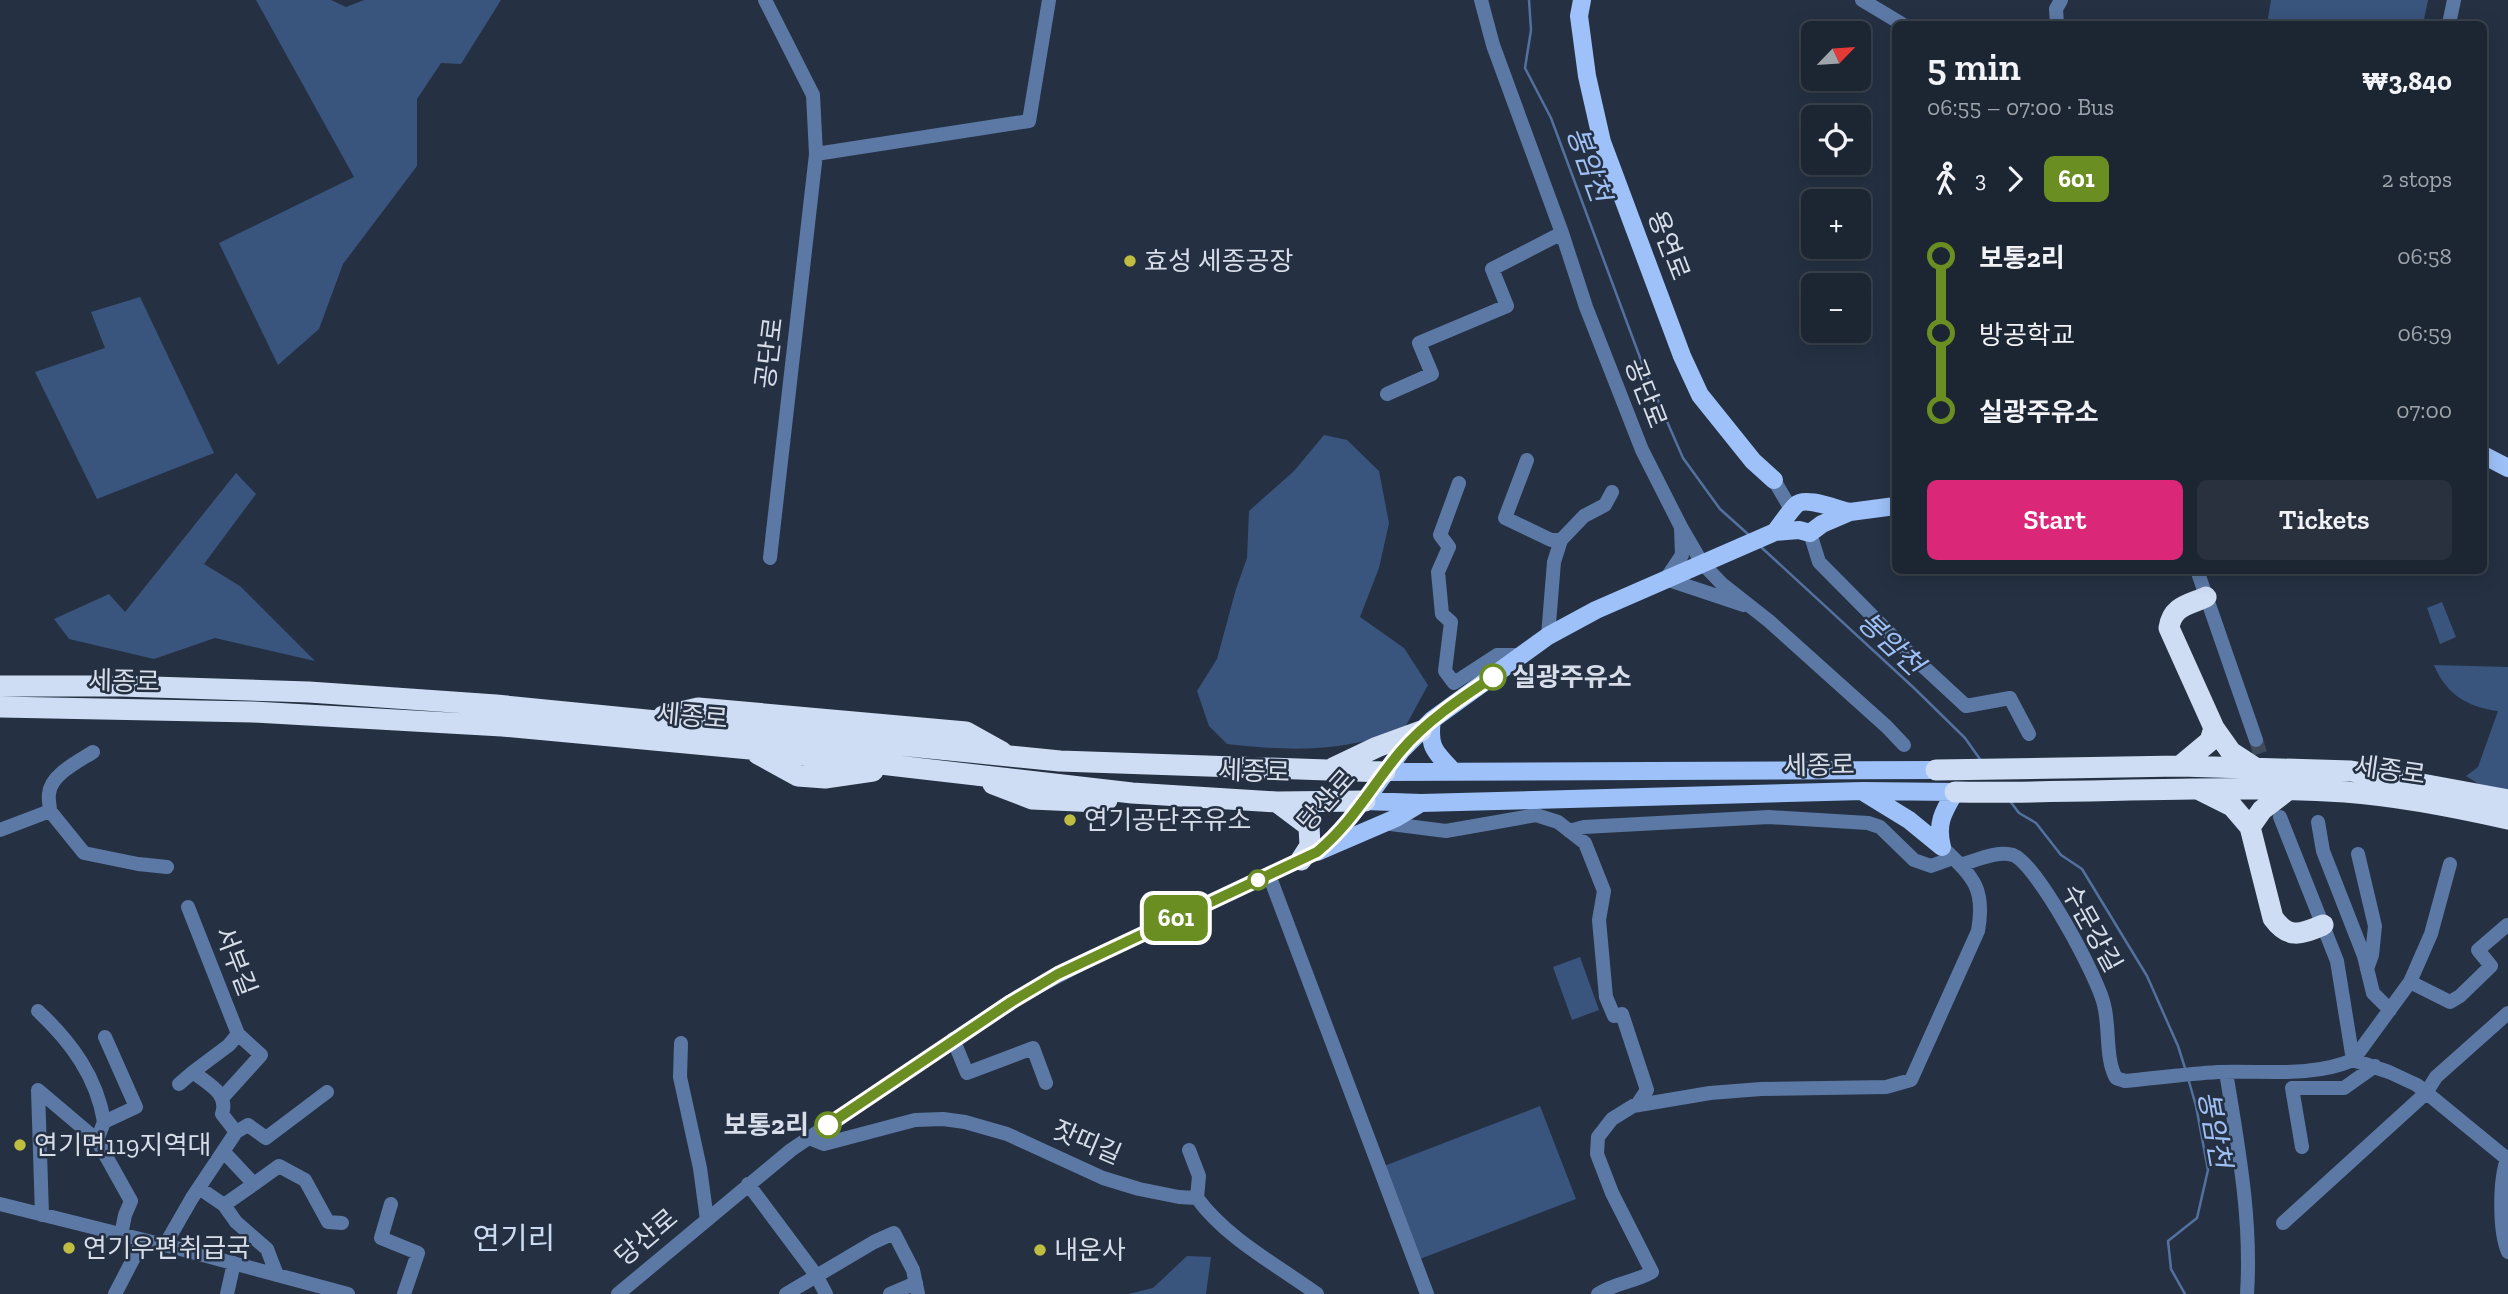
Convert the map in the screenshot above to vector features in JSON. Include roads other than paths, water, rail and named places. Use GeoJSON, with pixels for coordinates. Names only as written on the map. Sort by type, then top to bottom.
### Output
{"type":"FeatureCollection","features":[{"type":"Feature","properties":{"kind":"highway"},"geometry":{"type":"LineString","coordinates":[[2206,597],[2177,610],[2171,617],[2169,628],[2214,728],[2231,751],[2254,767]]}},
{"type":"Feature","properties":{"kind":"highway","name":"세종로"},"geometry":{"type":"LineString","coordinates":[[0,686],[121,686],[309,692],[496,705],[1010,756],[1127,765],[1385,772]]}},
{"type":"Feature","properties":{"kind":"highway","name":"세종로"},"geometry":{"type":"LineString","coordinates":[[0,707],[253,712],[502,726],[750,749],[1132,793],[1277,802],[1365,801]]}},
{"type":"Feature","properties":{"kind":"highway"},"geometry":{"type":"LineString","coordinates":[[1328,771],[1426,725]]}},
{"type":"Feature","properties":{"kind":"highway"},"geometry":{"type":"LineString","coordinates":[[2180,766],[2203,749],[2210,741],[2214,728]]}},
{"type":"Feature","properties":{"kind":"highway","name":"세종로"},"geometry":{"type":"LineString","coordinates":[[1936,770],[2180,766],[2351,771],[2508,800]]}},
{"type":"Feature","properties":{"kind":"highway"},"geometry":{"type":"LineString","coordinates":[[2199,789],[2232,806],[2250,827],[2273,918],[2280,928],[2290,933],[2301,933],[2323,925]]}},
{"type":"Feature","properties":{"kind":"highway","name":"세종로"},"geometry":{"type":"LineString","coordinates":[[1955,792],[2199,789],[2348,792],[2458,808],[2508,819]]}},
{"type":"Feature","properties":{"kind":"highway"},"geometry":{"type":"LineString","coordinates":[[2250,827],[2262,810],[2288,790]]}},
{"type":"Feature","properties":{"kind":"highway"},"geometry":{"type":"LineString","coordinates":[[1277,802],[1309,826],[1309,856]]}},
{"type":"Feature","properties":{"kind":"main road","name":"용연로"},"geometry":{"type":"LineString","coordinates":[[1582,0],[1580,16],[1587,76],[1602,142],[1682,356],[1700,395],[1753,461],[1774,480]]}},
{"type":"Feature","properties":{"kind":"main road"},"geometry":{"type":"LineString","coordinates":[[2487,457],[2508,468]]}},
{"type":"Feature","properties":{"kind":"main road"},"geometry":{"type":"LineString","coordinates":[[1805,506],[1824,513],[1810,529]]}},
{"type":"Feature","properties":{"kind":"main road"},"geometry":{"type":"LineString","coordinates":[[1805,506],[1792,522],[1810,529]]}},
{"type":"Feature","properties":{"kind":"main road"},"geometry":{"type":"LineString","coordinates":[[1775,532],[1805,506],[1850,512],[1892,506]]}},
{"type":"Feature","properties":{"kind":"main road"},"geometry":{"type":"LineString","coordinates":[[1775,532],[1810,529],[1850,512]]}},
{"type":"Feature","properties":{"kind":"main road","name":"당산로"},"geometry":{"type":"LineString","coordinates":[[1365,801],[1401,751],[1426,725],[1548,636],[1596,610],[1775,532]]}},
{"type":"Feature","properties":{"kind":"main road"},"geometry":{"type":"LineString","coordinates":[[1426,725],[1432,747],[1453,771]]}},
{"type":"Feature","properties":{"kind":"main road","name":"세종로"},"geometry":{"type":"LineString","coordinates":[[1385,772],[1936,770]]}},
{"type":"Feature","properties":{"kind":"main road"},"geometry":{"type":"LineString","coordinates":[[1863,792],[1909,820],[1952,857]]}},
{"type":"Feature","properties":{"kind":"main road"},"geometry":{"type":"LineString","coordinates":[[1952,857],[1938,834],[1939,823],[1955,792]]}},
{"type":"Feature","properties":{"kind":"main road","name":"세종로"},"geometry":{"type":"LineString","coordinates":[[1365,801],[1422,803],[1955,792]]}},
{"type":"Feature","properties":{"kind":"main road"},"geometry":{"type":"LineString","coordinates":[[1309,856],[1396,818],[1422,803]]}},
{"type":"Feature","properties":{"kind":"street","name":"공단로"},"geometry":{"type":"LineString","coordinates":[[765,0],[813,95],[816,154],[770,558]]}},
{"type":"Feature","properties":{"kind":"street"},"geometry":{"type":"LineString","coordinates":[[816,154],[1029,121],[1049,0]]}},
{"type":"Feature","properties":{"kind":"street","name":"공단로"},"geometry":{"type":"LineString","coordinates":[[1482,0],[1493,45],[1562,233],[1586,307],[1642,450],[1681,527],[1722,584],[1769,621],[1904,745]]}},
{"type":"Feature","properties":{"kind":"street"},"geometry":{"type":"LineString","coordinates":[[1862,0],[1897,21]]}},
{"type":"Feature","properties":{"kind":"street"},"geometry":{"type":"LineString","coordinates":[[2057,21],[2056,9],[2061,0]]}},
{"type":"Feature","properties":{"kind":"street"},"geometry":{"type":"LineString","coordinates":[[2450,21],[2454,0]]}},
{"type":"Feature","properties":{"kind":"street"},"geometry":{"type":"LineString","coordinates":[[1387,394],[1432,374],[1419,343],[1507,306],[1492,270],[1562,233]]}},
{"type":"Feature","properties":{"kind":"street"},"geometry":{"type":"LineString","coordinates":[[1527,460],[1505,517],[1551,540],[1561,540]]}},
{"type":"Feature","properties":{"kind":"street"},"geometry":{"type":"LineString","coordinates":[[1774,480],[1805,506]]}},
{"type":"Feature","properties":{"kind":"street","name":"당산로"},"geometry":{"type":"LineString","coordinates":[[1459,483],[1440,535],[1449,547],[1438,572],[1442,614],[1451,622],[1445,671],[1454,683],[1497,656],[1524,655]]}},
{"type":"Feature","properties":{"kind":"street"},"geometry":{"type":"LineString","coordinates":[[1548,636],[1554,562],[1561,540],[1584,516],[1605,505],[1612,492]]}},
{"type":"Feature","properties":{"kind":"street"},"geometry":{"type":"LineString","coordinates":[[1681,527],[1682,555],[1666,579],[1749,606]]}},
{"type":"Feature","properties":{"kind":"street"},"geometry":{"type":"LineString","coordinates":[[1810,529],[1819,562],[1922,665],[1966,706],[2010,698],[2029,734]]}},
{"type":"Feature","properties":{"kind":"street"},"geometry":{"type":"LineString","coordinates":[[2198,574],[2256,740]]}},
{"type":"Feature","properties":{"kind":"street"},"geometry":{"type":"LineString","coordinates":[[93,752],[54,781],[48,791],[50,811],[84,853],[167,867]]}},
{"type":"Feature","properties":{"kind":"street","name":"당산로"},"geometry":{"type":"LineString","coordinates":[[618,1294],[748,1184],[809,1138],[953,1040],[1058,974],[1309,856],[1347,824],[1365,801]]}},
{"type":"Feature","properties":{"kind":"street"},"geometry":{"type":"LineString","coordinates":[[0,830],[50,811]]}},
{"type":"Feature","properties":{"kind":"street"},"geometry":{"type":"LineString","coordinates":[[1382,823],[1446,831],[1536,815],[1558,822],[1585,843],[1604,891],[1599,920],[1606,997],[1614,1016],[1622,1014],[1647,1090],[1637,1105]]}},
{"type":"Feature","properties":{"kind":"street","name":"수문강길"},"geometry":{"type":"LineString","coordinates":[[1569,831],[1584,827],[1769,817],[1868,823],[1880,827],[1914,860],[1931,866],[1952,857],[2003,854],[2015,856],[2026,866],[2054,904],[2087,960],[2104,1002],[2111,1068],[2116,1078],[2125,1081],[2223,1072]]}},
{"type":"Feature","properties":{"kind":"street"},"geometry":{"type":"LineString","coordinates":[[2280,817],[2337,961],[2353,1060]]}},
{"type":"Feature","properties":{"kind":"street"},"geometry":{"type":"LineString","coordinates":[[2318,822],[2323,850],[2364,957],[2373,993],[2390,1010]]}},
{"type":"Feature","properties":{"kind":"street"},"geometry":{"type":"LineString","coordinates":[[2358,854],[2375,926],[2372,955],[2367,970]]}},
{"type":"Feature","properties":{"kind":"street"},"geometry":{"type":"LineString","coordinates":[[1598,1294],[1643,1278],[1652,1272],[1612,1193],[1597,1154],[1598,1137],[1612,1119],[1637,1105],[1710,1093],[1762,1089],[1886,1087],[1911,1080],[1979,931],[1981,899],[1974,882],[1952,857]]}},
{"type":"Feature","properties":{"kind":"street"},"geometry":{"type":"LineString","coordinates":[[2247,1294],[2248,1222],[2223,1072],[2262,1073],[2336,1067],[2353,1060],[2410,982],[2431,934],[2449,864]]}},
{"type":"Feature","properties":{"kind":"street"},"geometry":{"type":"LineString","coordinates":[[1269,875],[1427,1294]]}},
{"type":"Feature","properties":{"kind":"street","name":"서부길"},"geometry":{"type":"LineString","coordinates":[[188,907],[238,1034],[261,1055],[223,1097]]}},
{"type":"Feature","properties":{"kind":"street"},"geometry":{"type":"LineString","coordinates":[[2323,925],[2348,917]]}},
{"type":"Feature","properties":{"kind":"street"},"geometry":{"type":"LineString","coordinates":[[2410,982],[2450,1002],[2491,966],[2478,950],[2507,925]]}},
{"type":"Feature","properties":{"kind":"street"},"geometry":{"type":"LineString","coordinates":[[38,1011],[60,1032],[90,1076],[101,1103],[104,1122],[97,1140]]}},
{"type":"Feature","properties":{"kind":"street"},"geometry":{"type":"LineString","coordinates":[[2283,1223],[2426,1093],[2436,1077],[2508,1013]]}},
{"type":"Feature","properties":{"kind":"street","name":"서부길"},"geometry":{"type":"LineString","coordinates":[[178,1083],[229,1045],[238,1034]]}},
{"type":"Feature","properties":{"kind":"street"},"geometry":{"type":"LineString","coordinates":[[104,1122],[136,1107],[105,1037]]}},
{"type":"Feature","properties":{"kind":"street"},"geometry":{"type":"LineString","coordinates":[[953,1040],[967,1073],[1033,1048],[1046,1083]]}},
{"type":"Feature","properties":{"kind":"street","name":"당산로"},"geometry":{"type":"LineString","coordinates":[[681,1043],[680,1077],[700,1168],[707,1220]]}},
{"type":"Feature","properties":{"kind":"street"},"geometry":{"type":"LineString","coordinates":[[2353,1060],[2375,1066],[2417,1086],[2507,1158],[2502,1208],[2508,1252]]}},
{"type":"Feature","properties":{"kind":"street"},"geometry":{"type":"LineString","coordinates":[[2302,1147],[2292,1088],[2344,1088],[2375,1066]]}},
{"type":"Feature","properties":{"kind":"street"},"geometry":{"type":"LineString","coordinates":[[193,1072],[223,1097],[225,1104],[222,1114],[236,1132]]}},
{"type":"Feature","properties":{"kind":"street"},"geometry":{"type":"LineString","coordinates":[[42,1214],[38,1090],[97,1140],[131,1201],[121,1235]]}},
{"type":"Feature","properties":{"kind":"street"},"geometry":{"type":"LineString","coordinates":[[165,1245],[236,1132],[248,1125],[265,1138],[327,1092]]}},
{"type":"Feature","properties":{"kind":"street","name":"잣띠길"},"geometry":{"type":"LineString","coordinates":[[809,1138],[824,1144],[915,1120],[943,1118],[1007,1134],[1103,1178],[1139,1189],[1197,1198]]}},
{"type":"Feature","properties":{"kind":"street"},"geometry":{"type":"LineString","coordinates":[[1189,1150],[1199,1176],[1197,1198],[1209,1214],[1227,1230],[1317,1294]]}},
{"type":"Feature","properties":{"kind":"street"},"geometry":{"type":"LineString","coordinates":[[223,1151],[254,1184]]}},
{"type":"Feature","properties":{"kind":"street"},"geometry":{"type":"LineString","coordinates":[[224,1205],[279,1166],[305,1180],[328,1222],[342,1223]]}},
{"type":"Feature","properties":{"kind":"street"},"geometry":{"type":"LineString","coordinates":[[748,1184],[816,1275],[826,1294]]}},
{"type":"Feature","properties":{"kind":"street"},"geometry":{"type":"LineString","coordinates":[[199,1188],[224,1205],[236,1222],[267,1249],[277,1275]]}},
{"type":"Feature","properties":{"kind":"street"},"geometry":{"type":"LineString","coordinates":[[0,1204],[344,1293]]}},
{"type":"Feature","properties":{"kind":"street"},"geometry":{"type":"LineString","coordinates":[[391,1204],[381,1238],[418,1253],[404,1294]]}},
{"type":"Feature","properties":{"kind":"street"},"geometry":{"type":"LineString","coordinates":[[786,1294],[894,1233],[913,1270],[917,1288],[890,1294]]}},
{"type":"Feature","properties":{"kind":"street"},"geometry":{"type":"LineString","coordinates":[[114,1294],[143,1240]]}},
{"type":"Feature","properties":{"kind":"street"},"geometry":{"type":"LineString","coordinates":[[227,1294],[234,1263]]}},
{"type":"Feature","properties":{"kind":"waterway","name":"봉암천"},"geometry":{"type":"LineString","coordinates":[[1529,0],[1531,30],[1525,68],[1551,118],[1645,371],[1683,458],[1720,509],[1749,535]]}},
{"type":"Feature","properties":{"kind":"waterway","name":"봉암천"},"geometry":{"type":"LineString","coordinates":[[1761,547],[1914,688],[1965,738],[1982,762]]}},
{"type":"Feature","properties":{"kind":"waterway","name":"봉암천"},"geometry":{"type":"LineString","coordinates":[[2010,801],[2019,813],[2036,823],[2061,855],[2082,869],[2147,976],[2185,1068]]}},
{"type":"Feature","properties":{"kind":"waterway","name":"봉암천"},"geometry":{"type":"LineString","coordinates":[[2185,1294],[2171,1269],[2168,1241],[2197,1218],[2208,1170],[2188,1078]]}},
{"type":"Feature","properties":{"kind":"tunnel"},"geometry":{"type":"LineString","coordinates":[[2256,740],[2267,776]]}},
{"type":"Feature","properties":{"kind":"place","name":"효성 세종공장"},"geometry":{"type":"Point","coordinates":[1130,261]}},
{"type":"Feature","properties":{"kind":"place","name":"실광주유소"},"geometry":{"type":"Point","coordinates":[1493,677]}},
{"type":"Feature","properties":{"kind":"place","name":"연기공단주유소"},"geometry":{"type":"Point","coordinates":[1070,820]}},
{"type":"Feature","properties":{"kind":"place","name":"보통2리"},"geometry":{"type":"Point","coordinates":[828,1125]}},
{"type":"Feature","properties":{"kind":"place","name":"연기면119지역대"},"geometry":{"type":"Point","coordinates":[20,1145]}},
{"type":"Feature","properties":{"kind":"place","name":"연기우편취급국"},"geometry":{"type":"Point","coordinates":[69,1248]}},
{"type":"Feature","properties":{"kind":"place","name":"내운사"},"geometry":{"type":"Point","coordinates":[1040,1250]}},
{"type":"Feature","properties":{"kind":"district","name":"연기리"},"geometry":{"type":"Point","coordinates":[514,1239]}}]}
